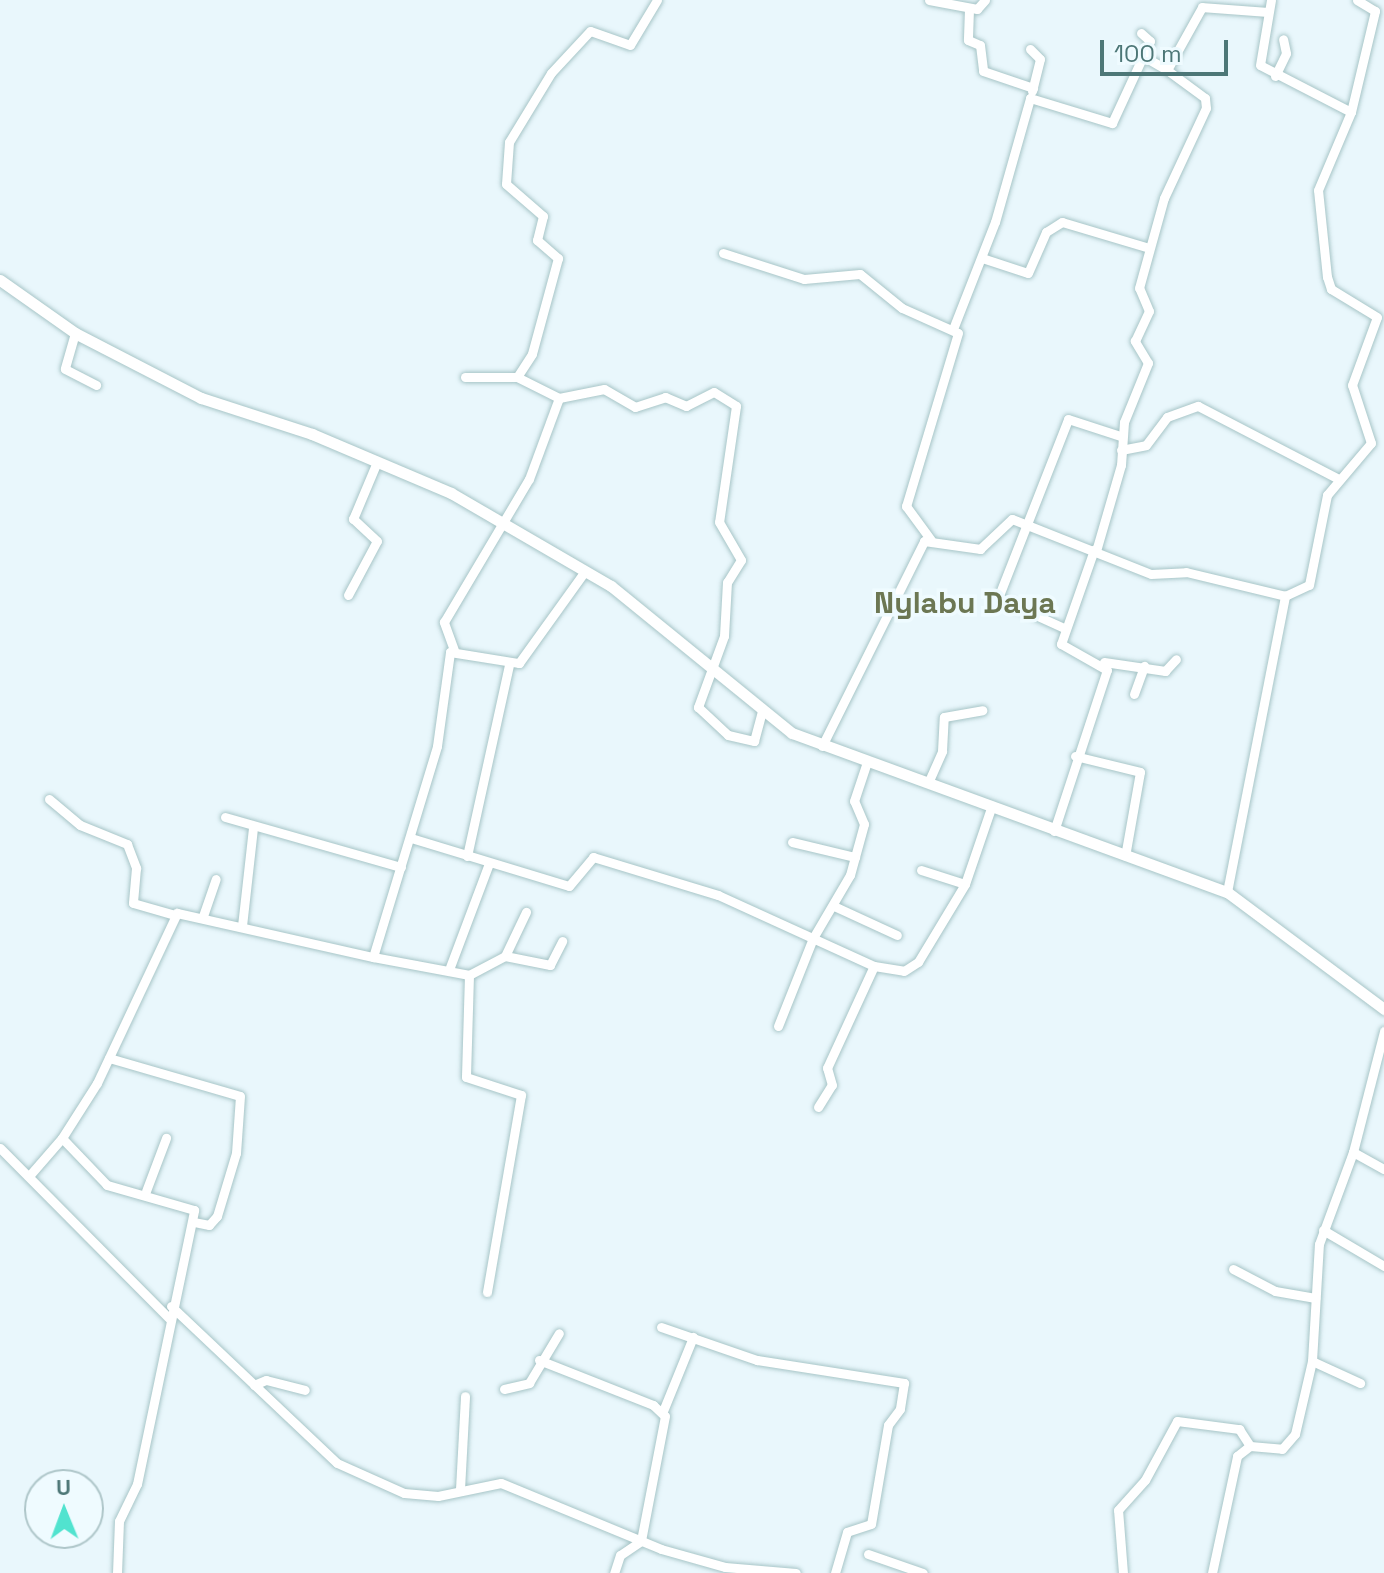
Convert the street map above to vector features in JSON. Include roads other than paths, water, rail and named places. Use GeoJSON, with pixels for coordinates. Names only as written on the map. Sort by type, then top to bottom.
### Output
{"type":"FeatureCollection","features":[{"type":"Feature","properties":{"kind":"street"},"geometry":{"type":"LineString","coordinates":[[517,377],[532,354],[558,258],[537,240],[543,216],[506,184],[509,142],[551,73],[590,31],[630,45],[657,0]]}},
{"type":"Feature","properties":{"kind":"street"},"geometry":{"type":"LineString","coordinates":[[929,0],[969,9],[981,9],[985,0]]}},
{"type":"Feature","properties":{"kind":"street"},"geometry":{"type":"LineString","coordinates":[[1271,0],[1258,61],[1275,76],[1351,112]]}},
{"type":"Feature","properties":{"kind":"street"},"geometry":{"type":"LineString","coordinates":[[1357,0],[1375,11],[1351,112],[1318,197],[1331,289],[1384,309]]}},
{"type":"Feature","properties":{"kind":"street"},"geometry":{"type":"LineString","coordinates":[[1167,70],[1202,7],[1267,12]]}},
{"type":"Feature","properties":{"kind":"street"},"geometry":{"type":"LineString","coordinates":[[969,9],[968,40],[980,45],[983,71],[1031,93],[1112,123],[1150,41],[1141,33]]}},
{"type":"Feature","properties":{"kind":"street"},"geometry":{"type":"LineString","coordinates":[[1275,76],[1286,53],[1283,39]]}},
{"type":"Feature","properties":{"kind":"street"},"geometry":{"type":"LineString","coordinates":[[953,329],[982,258],[1031,93],[1040,55],[1030,49]]}},
{"type":"Feature","properties":{"kind":"street"},"geometry":{"type":"LineString","coordinates":[[1143,56],[1205,98],[1206,108],[1149,248],[1139,288],[1149,311],[1135,341],[1148,363],[1120,436],[1121,450],[1095,551],[1064,628],[1063,648],[1104,662],[1165,671],[1176,659]]}},
{"type":"Feature","properties":{"kind":"street"},"geometry":{"type":"LineString","coordinates":[[982,258],[1028,273],[1046,232],[1062,222],[1149,248]]}},
{"type":"Feature","properties":{"kind":"street"},"geometry":{"type":"LineString","coordinates":[[723,253],[804,279],[860,274],[902,308],[953,329],[959,343],[906,506],[931,540]]}},
{"type":"Feature","properties":{"kind":"street"},"geometry":{"type":"LineString","coordinates":[[0,280],[75,333],[215,404],[377,462],[585,571],[762,712],[822,746],[1227,892],[1384,1009]]}},
{"type":"Feature","properties":{"kind":"street"},"geometry":{"type":"LineString","coordinates":[[822,746],[889,599],[919,545],[931,540],[980,549],[1002,521],[1027,522],[1151,574],[1186,572],[1285,596],[1309,585],[1327,495],[1371,443],[1352,385],[1376,328],[1372,307]]}},
{"type":"Feature","properties":{"kind":"street"},"geometry":{"type":"LineString","coordinates":[[75,333],[65,369],[96,385]]}},
{"type":"Feature","properties":{"kind":"street"},"geometry":{"type":"LineString","coordinates":[[465,377],[517,377],[559,398],[604,389],[635,407],[665,397],[686,406],[714,392],[736,406],[719,522],[741,560],[727,582],[724,636],[698,707],[706,721],[754,741],[762,712]]}},
{"type":"Feature","properties":{"kind":"street"},"geometry":{"type":"LineString","coordinates":[[373,957],[411,838],[454,650],[444,622],[503,526],[545,444],[559,398]]}},
{"type":"Feature","properties":{"kind":"street"},"geometry":{"type":"LineString","coordinates":[[1121,450],[1146,445],[1167,417],[1198,406],[1339,479]]}},
{"type":"Feature","properties":{"kind":"street"},"geometry":{"type":"LineString","coordinates":[[1064,628],[998,600],[1069,417],[1120,436]]}},
{"type":"Feature","properties":{"kind":"street"},"geometry":{"type":"LineString","coordinates":[[348,595],[377,541],[353,519],[377,462]]}},
{"type":"Feature","properties":{"kind":"street"},"geometry":{"type":"LineString","coordinates":[[454,650],[509,665],[525,658],[585,571]]}},
{"type":"Feature","properties":{"kind":"street"},"geometry":{"type":"LineString","coordinates":[[1227,892],[1285,596]]}},
{"type":"Feature","properties":{"kind":"street"},"geometry":{"type":"LineString","coordinates":[[1054,831],[1104,662]]}},
{"type":"Feature","properties":{"kind":"street"},"geometry":{"type":"LineString","coordinates":[[467,856],[509,665]]}},
{"type":"Feature","properties":{"kind":"street"},"geometry":{"type":"LineString","coordinates":[[1134,694],[1144,666]]}},
{"type":"Feature","properties":{"kind":"street"},"geometry":{"type":"LineString","coordinates":[[928,783],[942,751],[944,717],[982,710]]}},
{"type":"Feature","properties":{"kind":"street"},"geometry":{"type":"LineString","coordinates":[[1075,756],[1140,772],[1125,856]]}},
{"type":"Feature","properties":{"kind":"street"},"geometry":{"type":"LineString","coordinates":[[778,1026],[813,938],[836,907],[855,857],[864,824],[854,801],[867,762]]}},
{"type":"Feature","properties":{"kind":"street"},"geometry":{"type":"LineString","coordinates":[[49,799],[80,825],[127,844],[136,868],[133,903],[175,915],[203,916],[373,957],[450,967],[469,975]]}},
{"type":"Feature","properties":{"kind":"street"},"geometry":{"type":"LineString","coordinates":[[411,838],[575,886],[585,858],[593,857],[718,895],[874,966],[913,967],[965,884],[991,808]]}},
{"type":"Feature","properties":{"kind":"street"},"geometry":{"type":"LineString","coordinates":[[225,817],[253,828],[401,867]]}},
{"type":"Feature","properties":{"kind":"street"},"geometry":{"type":"LineString","coordinates":[[242,926],[253,828]]}},
{"type":"Feature","properties":{"kind":"street"},"geometry":{"type":"LineString","coordinates":[[792,842],[855,857]]}},
{"type":"Feature","properties":{"kind":"street"},"geometry":{"type":"LineString","coordinates":[[450,967],[489,863]]}},
{"type":"Feature","properties":{"kind":"street"},"geometry":{"type":"LineString","coordinates":[[921,870],[965,884]]}},
{"type":"Feature","properties":{"kind":"street"},"geometry":{"type":"LineString","coordinates":[[203,916],[216,879]]}},
{"type":"Feature","properties":{"kind":"street"},"geometry":{"type":"LineString","coordinates":[[836,907],[897,935]]}},
{"type":"Feature","properties":{"kind":"street"},"geometry":{"type":"LineString","coordinates":[[469,975],[505,956],[526,912]]}},
{"type":"Feature","properties":{"kind":"street"},"geometry":{"type":"LineString","coordinates":[[29,1176],[62,1138],[109,1058],[175,915]]}},
{"type":"Feature","properties":{"kind":"street"},"geometry":{"type":"LineString","coordinates":[[505,956],[550,965],[562,941]]}},
{"type":"Feature","properties":{"kind":"street"},"geometry":{"type":"LineString","coordinates":[[818,1107],[832,1085],[827,1068],[874,966]]}},
{"type":"Feature","properties":{"kind":"street"},"geometry":{"type":"LineString","coordinates":[[469,975],[466,1077],[519,1092],[523,1113],[487,1292]]}},
{"type":"Feature","properties":{"kind":"street"},"geometry":{"type":"LineString","coordinates":[[1212,1573],[1233,1466],[1250,1446],[1290,1443],[1312,1361],[1323,1230],[1353,1152],[1384,1031]]}},
{"type":"Feature","properties":{"kind":"street"},"geometry":{"type":"LineString","coordinates":[[109,1058],[240,1096],[236,1153],[217,1216],[209,1225],[193,1222]]}},
{"type":"Feature","properties":{"kind":"street"},"geometry":{"type":"LineString","coordinates":[[62,1138],[107,1185],[146,1191],[192,1208],[193,1222],[171,1306],[137,1484],[119,1521],[117,1573]]}},
{"type":"Feature","properties":{"kind":"street"},"geometry":{"type":"LineString","coordinates":[[146,1191],[166,1138]]}},
{"type":"Feature","properties":{"kind":"street"},"geometry":{"type":"LineString","coordinates":[[0,1148],[169,1318]]}},
{"type":"Feature","properties":{"kind":"street"},"geometry":{"type":"LineString","coordinates":[[1353,1152],[1384,1169]]}},
{"type":"Feature","properties":{"kind":"street"},"geometry":{"type":"LineString","coordinates":[[1323,1230],[1384,1266]]}},
{"type":"Feature","properties":{"kind":"street"},"geometry":{"type":"LineString","coordinates":[[1233,1269],[1275,1291],[1315,1298]]}},
{"type":"Feature","properties":{"kind":"street"},"geometry":{"type":"LineString","coordinates":[[171,1306],[347,1469],[415,1496],[491,1482],[520,1487],[641,1541],[725,1567],[796,1573]]}},
{"type":"Feature","properties":{"kind":"street"},"geometry":{"type":"LineString","coordinates":[[661,1327],[782,1365],[904,1383],[900,1409],[888,1425],[871,1524],[847,1532],[835,1573]]}},
{"type":"Feature","properties":{"kind":"street"},"geometry":{"type":"LineString","coordinates":[[504,1389],[529,1383],[539,1360],[559,1333]]}},
{"type":"Feature","properties":{"kind":"street"},"geometry":{"type":"LineString","coordinates":[[614,1573],[620,1555],[641,1541],[663,1453],[663,1411],[693,1337]]}},
{"type":"Feature","properties":{"kind":"street"},"geometry":{"type":"LineString","coordinates":[[539,1360],[663,1411]]}},
{"type":"Feature","properties":{"kind":"street"},"geometry":{"type":"LineString","coordinates":[[1312,1361],[1360,1383]]}},
{"type":"Feature","properties":{"kind":"street"},"geometry":{"type":"LineString","coordinates":[[254,1385],[266,1380],[305,1390]]}},
{"type":"Feature","properties":{"kind":"street"},"geometry":{"type":"LineString","coordinates":[[460,1489],[465,1396]]}},
{"type":"Feature","properties":{"kind":"street"},"geometry":{"type":"LineString","coordinates":[[1123,1573],[1118,1510],[1145,1480],[1177,1421],[1239,1429],[1250,1446]]}},
{"type":"Feature","properties":{"kind":"street"},"geometry":{"type":"LineString","coordinates":[[868,1554],[923,1573]]}},
{"type":"Feature","properties":{"kind":"district","name":"Nylabu Daya"},"geometry":{"type":"Point","coordinates":[965,603]}}]}
